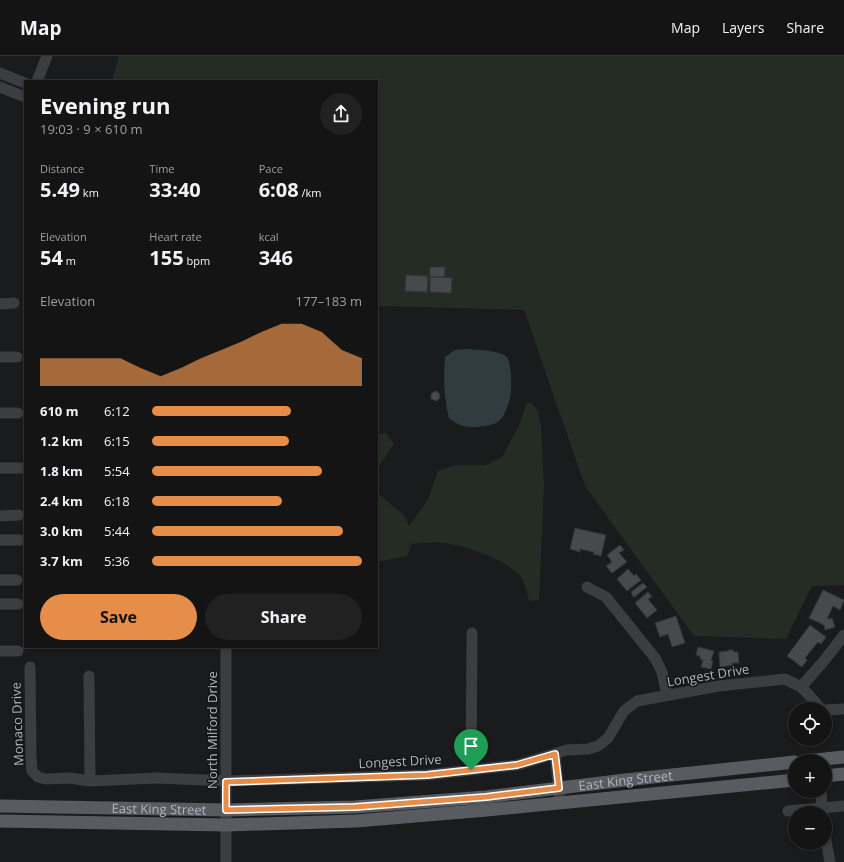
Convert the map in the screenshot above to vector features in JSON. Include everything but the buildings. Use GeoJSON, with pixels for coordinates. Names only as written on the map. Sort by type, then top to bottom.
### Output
{"type":"FeatureCollection","features":[{"type":"Feature","properties":{"kind":"main road"},"geometry":{"type":"LineString","coordinates":[[832,758],[844,757]]}},
{"type":"Feature","properties":{"kind":"main road","name":"East King Street"},"geometry":{"type":"LineString","coordinates":[[0,806],[226,810],[355,807],[486,797],[788,763]]}},
{"type":"Feature","properties":{"kind":"main road"},"geometry":{"type":"LineString","coordinates":[[832,775],[844,774]]}},
{"type":"Feature","properties":{"kind":"main road","name":"East King Street"},"geometry":{"type":"LineString","coordinates":[[0,821],[226,825],[356,821],[487,810],[788,781]]}},
{"type":"Feature","properties":{"kind":"street"},"geometry":{"type":"LineString","coordinates":[[37,80],[47,56]]}},
{"type":"Feature","properties":{"kind":"street"},"geometry":{"type":"LineString","coordinates":[[0,73],[24,82]]}},
{"type":"Feature","properties":{"kind":"street"},"geometry":{"type":"LineString","coordinates":[[0,87],[24,97]]}},
{"type":"Feature","properties":{"kind":"street"},"geometry":{"type":"LineString","coordinates":[[0,304],[14,303]]}},
{"type":"Feature","properties":{"kind":"street"},"geometry":{"type":"LineString","coordinates":[[0,357],[17,357]]}},
{"type":"Feature","properties":{"kind":"street"},"geometry":{"type":"LineString","coordinates":[[0,413],[18,413]]}},
{"type":"Feature","properties":{"kind":"street"},"geometry":{"type":"LineString","coordinates":[[0,468],[22,468]]}},
{"type":"Feature","properties":{"kind":"street"},"geometry":{"type":"LineString","coordinates":[[0,516],[19,515]]}},
{"type":"Feature","properties":{"kind":"street"},"geometry":{"type":"LineString","coordinates":[[0,540],[20,540]]}},
{"type":"Feature","properties":{"kind":"street"},"geometry":{"type":"LineString","coordinates":[[0,580],[17,580]]}},
{"type":"Feature","properties":{"kind":"street"},"geometry":{"type":"LineString","coordinates":[[587,587],[606,597],[655,658],[662,672],[667,695]]}},
{"type":"Feature","properties":{"kind":"street"},"geometry":{"type":"LineString","coordinates":[[0,604],[18,604]]}},
{"type":"Feature","properties":{"kind":"street"},"geometry":{"type":"LineString","coordinates":[[471,770],[472,633]]}},
{"type":"Feature","properties":{"kind":"street"},"geometry":{"type":"LineString","coordinates":[[801,687],[844,635]]}},
{"type":"Feature","properties":{"kind":"street","name":"North Milford Drive"},"geometry":{"type":"LineString","coordinates":[[226,648],[226,862]]}},
{"type":"Feature","properties":{"kind":"street"},"geometry":{"type":"LineString","coordinates":[[0,651],[18,651]]}},
{"type":"Feature","properties":{"kind":"street","name":"Monaco Drive"},"geometry":{"type":"LineString","coordinates":[[30,668],[32,771],[38,777]]}},
{"type":"Feature","properties":{"kind":"street"},"geometry":{"type":"LineString","coordinates":[[89,676],[90,781]]}},
{"type":"Feature","properties":{"kind":"street","name":"Longest Drive"},"geometry":{"type":"LineString","coordinates":[[38,777],[46,779],[70,778],[90,781],[157,778],[226,782],[427,775],[517,765],[567,750],[588,749],[598,746],[608,738],[624,711],[633,703],[667,695],[719,686],[785,679],[801,687],[815,702]]}},
{"type":"Feature","properties":{"kind":"street"},"geometry":{"type":"LineString","coordinates":[[832,710],[844,709]]}},
{"type":"Feature","properties":{"kind":"street"},"geometry":{"type":"LineString","coordinates":[[555,754],[560,803]]}},
{"type":"Feature","properties":{"kind":"street"},"geometry":{"type":"LineString","coordinates":[[832,808],[844,806]]}},
{"type":"Feature","properties":{"kind":"street"},"geometry":{"type":"LineString","coordinates":[[828,850],[830,862]]}},
{"type":"Feature","properties":{"kind":"shaded area"},"geometry":{"type":"Polygon","coordinates":[[[119,56],[844,56],[844,585],[812,586],[786,639],[694,636],[585,486],[524,310],[378,306],[378,80],[112,80],[119,56]]]}},
{"type":"Feature","properties":{"kind":"shaded area"},"geometry":{"type":"Polygon","coordinates":[[[466,349],[498,353],[506,356],[508,359],[511,376],[510,400],[503,417],[494,424],[469,427],[458,424],[449,418],[444,388],[445,357],[455,350],[466,349]]]}},
{"type":"Feature","properties":{"kind":"shaded area"},"geometry":{"type":"Polygon","coordinates":[[[527,402],[533,404],[538,411],[541,426],[544,485],[539,600],[529,601],[523,580],[509,566],[487,555],[452,544],[428,542],[412,544],[407,556],[378,562],[378,494],[404,515],[409,526],[428,499],[438,471],[456,465],[486,465],[502,457],[519,425],[527,402]]]}},
{"type":"Feature","properties":{"kind":"shaded area"},"geometry":{"type":"Polygon","coordinates":[[[386,433],[394,444],[378,468],[378,434],[386,433]]]}},
{"type":"Feature","properties":{"kind":"route"},"geometry":{"type":"LineString","coordinates":[[555,754],[559,788],[486,797],[355,807],[226,810],[226,782],[427,775],[471,770],[517,765],[555,754]]}}]}
